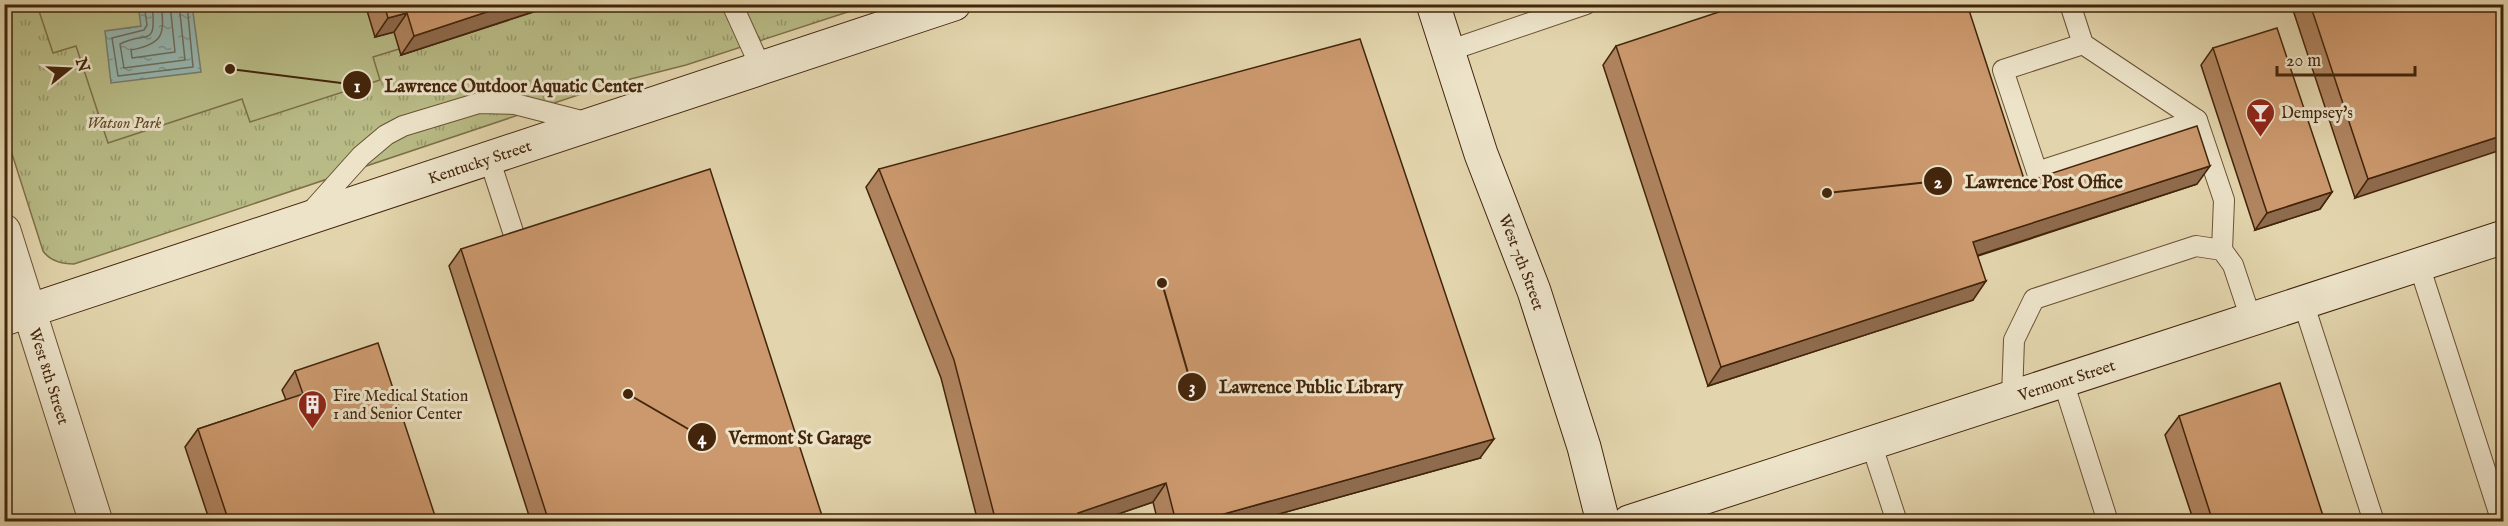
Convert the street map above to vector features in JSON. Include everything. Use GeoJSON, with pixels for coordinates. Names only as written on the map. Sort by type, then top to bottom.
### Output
{"type":"FeatureCollection","features":[{"type":"Feature","properties":{"kind":"street","name":"Kentucky Street"},"geometry":{"type":"LineString","coordinates":[[17,315],[954,4]]}},
{"type":"Feature","properties":{"kind":"street","name":"West 7th Street"},"geometry":{"type":"LineString","coordinates":[[1433,4],[1482,154],[1534,291],[1584,447],[1603,522]]}},
{"type":"Feature","properties":{"kind":"street","name":"West 8th Street"},"geometry":{"type":"LineString","coordinates":[[4,231],[17,315],[96,522]]}},
{"type":"Feature","properties":{"kind":"street","name":"Vermont Street"},"geometry":{"type":"LineString","coordinates":[[1629,522],[2504,237]]}},
{"type":"Feature","properties":{"kind":"lane"},"geometry":{"type":"LineString","coordinates":[[732,4],[761,68]]}},
{"type":"Feature","properties":{"kind":"lane"},"geometry":{"type":"LineString","coordinates":[[1448,51],[1586,4]]}},
{"type":"Feature","properties":{"kind":"lane"},"geometry":{"type":"LineString","coordinates":[[2070,4],[2083,44],[2197,120],[2224,200],[2222,250],[2234,265],[2251,319]]}},
{"type":"Feature","properties":{"kind":"lane"},"geometry":{"type":"LineString","coordinates":[[2083,44],[2004,70],[2037,172],[2197,120]]}},
{"type":"Feature","properties":{"kind":"lane"},"geometry":{"type":"LineString","coordinates":[[306,219],[361,156],[386,135],[403,126],[479,103],[515,104],[590,124]]}},
{"type":"Feature","properties":{"kind":"lane"},"geometry":{"type":"LineString","coordinates":[[489,158],[517,244]]}},
{"type":"Feature","properties":{"kind":"lane"},"geometry":{"type":"LineString","coordinates":[[2012,397],[2014,340],[2034,300],[2196,246],[2222,250]]}},
{"type":"Feature","properties":{"kind":"lane"},"geometry":{"type":"LineString","coordinates":[[2419,265],[2502,522]]}},
{"type":"Feature","properties":{"kind":"lane"},"geometry":{"type":"LineString","coordinates":[[2303,302],[2374,522]]}},
{"type":"Feature","properties":{"kind":"lane"},"geometry":{"type":"LineString","coordinates":[[2062,381],[2104,520]]}},
{"type":"Feature","properties":{"kind":"lane"},"geometry":{"type":"LineString","coordinates":[[1871,443],[1897,522]]}},
{"type":"Feature","properties":{"kind":"green space","name":"Watson Park"},"geometry":{"type":"Polygon","coordinates":[[[4,5],[869,5],[686,65],[611,84],[74,264],[56,261],[43,251],[5,132],[4,5]]]}},
{"type":"Feature","properties":{"kind":"green space"},"geometry":{"type":"Polygon","coordinates":[[[37,5],[556,5],[401,55],[399,49],[373,57],[380,80],[250,122],[242,99],[108,143],[76,46],[53,53],[37,5]]]}},
{"type":"Feature","properties":{"kind":"water"},"geometry":{"type":"Polygon","coordinates":[[[138,5],[192,5],[201,72],[111,83],[105,31],[141,26],[138,5]]]}},
{"type":"Feature","properties":{"kind":"building"},"geometry":{"type":"Polygon","coordinates":[[[384,4],[511,4],[414,36],[407,13],[388,18],[384,4]]]}},
{"type":"Feature","properties":{"kind":"building"},"geometry":{"type":"Polygon","coordinates":[[[1743,4],[1967,4],[2025,182],[2197,126],[2210,166],[1973,242],[1986,281],[1721,367],[1616,46],[1743,4]]]}},
{"type":"Feature","properties":{"kind":"building"},"geometry":{"type":"Polygon","coordinates":[[[2310,4],[2504,4],[2504,135],[2368,179],[2310,4]]]}},
{"type":"Feature","properties":{"kind":"building","name":"Dempsey's"},"geometry":{"type":"Polygon","coordinates":[[[2277,28],[2332,192],[2267,213],[2213,48],[2277,28]]]}},
{"type":"Feature","properties":{"kind":"building"},"geometry":{"type":"Polygon","coordinates":[[[1360,39],[1494,439],[1195,522],[1176,522],[1166,483],[1078,513],[1080,522],[996,522],[954,360],[879,169],[1360,39]]]}},
{"type":"Feature","properties":{"kind":"building"},"geometry":{"type":"Polygon","coordinates":[[[710,169],[824,522],[549,522],[461,249],[710,169]]]}},
{"type":"Feature","properties":{"kind":"building","name":"Fire Medical Station 1 and Senior Center"},"geometry":{"type":"Polygon","coordinates":[[[378,343],[437,522],[229,522],[198,429],[303,394],[295,371],[378,343]]]}},
{"type":"Feature","properties":{"kind":"building"},"geometry":{"type":"Polygon","coordinates":[[[2280,383],[2325,522],[2213,522],[2179,416],[2280,383]]]}},
{"type":"Feature","properties":{"kind":"building"},"geometry":{"type":"Polygon","coordinates":[[[1883,515],[1885,522],[1862,522],[1883,515]]]}},
{"type":"Feature","properties":{"kind":"place","name":"Lawrence Outdoor Aquatic Center"},"geometry":{"type":"Point","coordinates":[230,69]}},
{"type":"Feature","properties":{"kind":"place","name":"Dempsey's"},"geometry":{"type":"Point","coordinates":[2260,138]}},
{"type":"Feature","properties":{"kind":"place","name":"Lawrence Post Office"},"geometry":{"type":"Point","coordinates":[1827,193]}},
{"type":"Feature","properties":{"kind":"place","name":"Lawrence Public Library"},"geometry":{"type":"Point","coordinates":[1162,283]}},
{"type":"Feature","properties":{"kind":"place","name":"Vermont St Garage"},"geometry":{"type":"Point","coordinates":[628,394]}},
{"type":"Feature","properties":{"kind":"place","name":"Fire Medical Station 1 and Senior Center"},"geometry":{"type":"Point","coordinates":[312,430]}}]}
